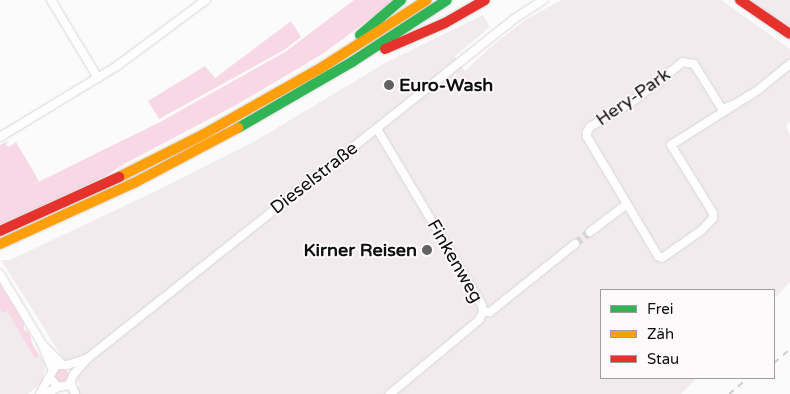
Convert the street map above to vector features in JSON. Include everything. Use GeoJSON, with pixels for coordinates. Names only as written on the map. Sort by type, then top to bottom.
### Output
{"type":"FeatureCollection","features":[{"type":"Feature","properties":{"kind":"main road"},"geometry":{"type":"LineString","coordinates":[[324,66],[401,0]]}},
{"type":"Feature","properties":{"kind":"main road"},"geometry":{"type":"LineString","coordinates":[[0,231],[102,186],[168,153],[324,66],[427,0]]}},
{"type":"Feature","properties":{"kind":"main road"},"geometry":{"type":"LineString","coordinates":[[0,244],[179,160],[352,62],[447,0]]}},
{"type":"Feature","properties":{"kind":"main road"},"geometry":{"type":"LineString","coordinates":[[352,62],[445,22],[485,0]]}},
{"type":"Feature","properties":{"kind":"main road"},"geometry":{"type":"LineString","coordinates":[[740,0],[790,34]]}},
{"type":"Feature","properties":{"kind":"street"},"geometry":{"type":"LineString","coordinates":[[51,0],[98,78]]}},
{"type":"Feature","properties":{"kind":"street"},"geometry":{"type":"LineString","coordinates":[[0,137],[98,78],[206,0]]}},
{"type":"Feature","properties":{"kind":"street","name":"Dieselstraße"},"geometry":{"type":"LineString","coordinates":[[71,383],[74,374],[88,358],[514,19],[543,0]]}},
{"type":"Feature","properties":{"kind":"street","name":"Hery-Park"},"geometry":{"type":"LineString","coordinates":[[736,104],[722,108],[694,64],[686,62],[680,64],[636,99],[590,127],[587,137],[658,256],[662,258],[711,223],[713,213],[671,145],[736,104],[776,77],[790,64]]}},
{"type":"Feature","properties":{"kind":"street","name":"Finkenweg"},"geometry":{"type":"LineString","coordinates":[[377,129],[482,305],[483,312],[479,320],[390,394]]}},
{"type":"Feature","properties":{"kind":"street"},"geometry":{"type":"LineString","coordinates":[[590,232],[626,204]]}},
{"type":"Feature","properties":{"kind":"street"},"geometry":{"type":"LineString","coordinates":[[483,312],[490,312],[575,244]]}},
{"type":"Feature","properties":{"kind":"street"},"geometry":{"type":"LineString","coordinates":[[0,274],[42,344],[52,369],[50,378],[40,394]]}},
{"type":"Feature","properties":{"kind":"street"},"geometry":{"type":"LineString","coordinates":[[42,344],[74,374]]}},
{"type":"Feature","properties":{"kind":"street","name":"Dieselstraße"},"geometry":{"type":"LineString","coordinates":[[52,369],[88,358]]}},
{"type":"Feature","properties":{"kind":"street"},"geometry":{"type":"LineString","coordinates":[[50,378],[67,394]]}},
{"type":"Feature","properties":{"kind":"street"},"geometry":{"type":"LineString","coordinates":[[45,394],[71,383],[75,394]]}},
{"type":"Feature","properties":{"kind":"shaded area"},"geometry":{"type":"Polygon","coordinates":[[[354,0],[395,0],[324,53],[238,104],[126,163],[102,178],[0,225],[0,145],[8,141],[6,145],[9,147],[16,142],[39,181],[20,191],[160,122],[285,52],[354,0]]]}},
{"type":"Feature","properties":{"kind":"shaded area"},"geometry":{"type":"Polygon","coordinates":[[[562,0],[721,0],[790,49],[790,122],[786,125],[790,136],[790,282],[775,298],[775,289],[600,289],[600,379],[696,379],[681,394],[67,394],[80,385],[1,260],[10,260],[158,190],[255,141],[385,63],[483,15],[490,27],[455,56],[465,71],[494,44],[528,18],[562,0]]]}},
{"type":"Feature","properties":{"kind":"shaded area"},"geometry":{"type":"Polygon","coordinates":[[[751,0],[790,0],[790,26],[778,19],[751,0]]]}},
{"type":"Feature","properties":{"kind":"shaded area"},"geometry":{"type":"Polygon","coordinates":[[[291,21],[301,37],[284,50],[159,119],[148,101],[205,66],[215,78],[291,21]]]}},
{"type":"Feature","properties":{"kind":"shaded area"},"geometry":{"type":"Polygon","coordinates":[[[0,284],[24,323],[24,330],[29,332],[33,346],[38,354],[37,358],[34,357],[7,311],[2,313],[0,309],[0,284]]]}},
{"type":"Feature","properties":{"kind":"shaded area"},"geometry":{"type":"Polygon","coordinates":[[[0,288],[45,364],[43,382],[28,394],[0,394],[0,288]]]}},
{"type":"Feature","properties":{"kind":"shaded area"},"geometry":{"type":"Polygon","coordinates":[[[59,369],[65,369],[69,376],[65,383],[59,383],[55,379],[55,373],[59,369]]]}},
{"type":"Feature","properties":{"kind":"tunnel"},"geometry":{"type":"LineString","coordinates":[[575,244],[590,232]]}},
{"type":"Feature","properties":{"kind":"railway"},"geometry":{"type":"LineString","coordinates":[[775,362],[790,349]]}},
{"type":"Feature","properties":{"kind":"railway"},"geometry":{"type":"LineString","coordinates":[[729,394],[747,379]]}},
{"type":"Feature","properties":{"kind":"traffic: fast"},"geometry":{"type":"LineString","coordinates":[[360,35],[401,0]]}},
{"type":"Feature","properties":{"kind":"traffic: fast"},"geometry":{"type":"LineString","coordinates":[[238,128],[352,62],[447,0]]}},
{"type":"Feature","properties":{"kind":"traffic: slow"},"geometry":{"type":"LineString","coordinates":[[119,177],[204,134],[324,66],[427,0]]}},
{"type":"Feature","properties":{"kind":"traffic: slow"},"geometry":{"type":"LineString","coordinates":[[0,244],[134,183],[238,128]]}},
{"type":"Feature","properties":{"kind":"traffic: jam"},"geometry":{"type":"LineString","coordinates":[[385,49],[445,23],[485,0]]}},
{"type":"Feature","properties":{"kind":"traffic: jam"},"geometry":{"type":"LineString","coordinates":[[740,0],[790,34]]}},
{"type":"Feature","properties":{"kind":"traffic: jam"},"geometry":{"type":"LineString","coordinates":[[0,231],[119,177]]}},
{"type":"Feature","properties":{"kind":"place","name":"Euro-Wash"},"geometry":{"type":"Point","coordinates":[389,85]}},
{"type":"Feature","properties":{"kind":"place","name":"Kirner Reisen"},"geometry":{"type":"Point","coordinates":[427,250]}}]}
